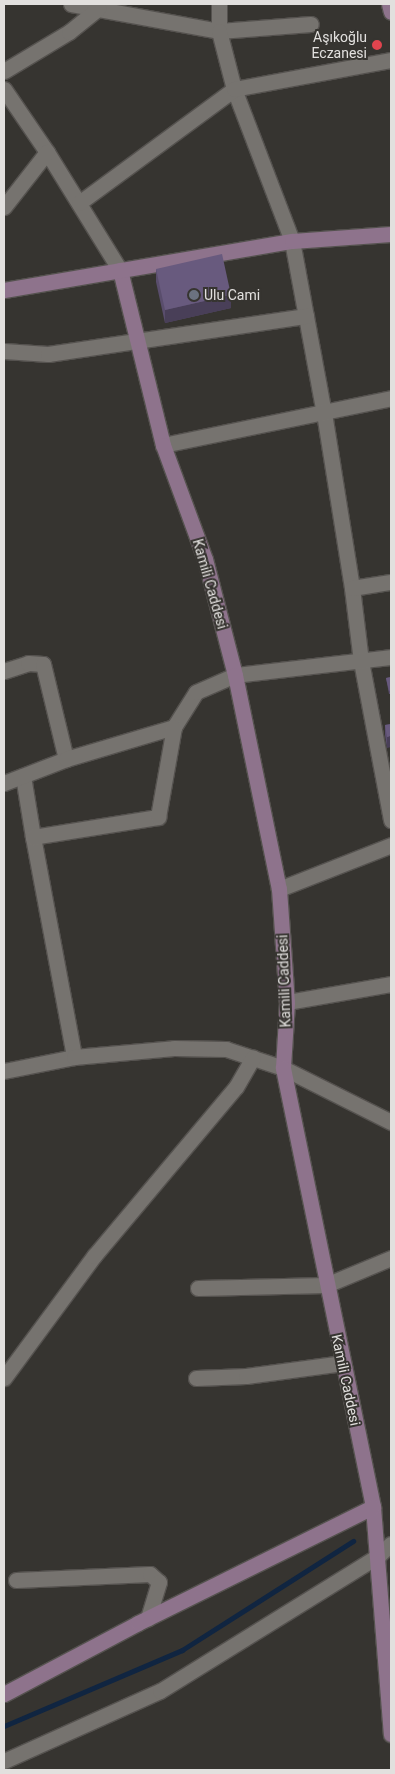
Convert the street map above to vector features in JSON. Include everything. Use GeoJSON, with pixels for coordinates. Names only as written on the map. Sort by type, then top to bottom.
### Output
{"type":"FeatureCollection","features":[{"type":"Feature","properties":{"kind":"street"},"geometry":{"type":"LineString","coordinates":[[71,4],[108,8],[219,31],[311,24]]}},
{"type":"Feature","properties":{"kind":"street"},"geometry":{"type":"LineString","coordinates":[[219,4],[219,31],[234,89],[292,241],[324,412],[352,588],[361,661],[391,820]]}},
{"type":"Feature","properties":{"kind":"street"},"geometry":{"type":"LineString","coordinates":[[389,4],[391,12]]}},
{"type":"Feature","properties":{"kind":"street"},"geometry":{"type":"LineString","coordinates":[[4,71],[108,8]]}},
{"type":"Feature","properties":{"kind":"street"},"geometry":{"type":"LineString","coordinates":[[79,203],[234,89],[391,60]]}},
{"type":"Feature","properties":{"kind":"street"},"geometry":{"type":"LineString","coordinates":[[4,89],[47,152],[120,270]]}},
{"type":"Feature","properties":{"kind":"street"},"geometry":{"type":"LineString","coordinates":[[4,207],[47,152]]}},
{"type":"Feature","properties":{"kind":"street"},"geometry":{"type":"LineString","coordinates":[[4,290],[292,241],[391,234]]}},
{"type":"Feature","properties":{"kind":"street","name":"Kamili Caddesi"},"geometry":{"type":"LineString","coordinates":[[120,270],[163,445],[205,559],[235,675],[279,889],[288,1002],[284,1068],[326,1285],[373,1506],[379,1556],[391,1734]]}},
{"type":"Feature","properties":{"kind":"street"},"geometry":{"type":"LineString","coordinates":[[4,351],[48,354],[306,316]]}},
{"type":"Feature","properties":{"kind":"street"},"geometry":{"type":"LineString","coordinates":[[163,445],[391,398]]}},
{"type":"Feature","properties":{"kind":"street"},"geometry":{"type":"LineString","coordinates":[[352,588],[391,582]]}},
{"type":"Feature","properties":{"kind":"street"},"geometry":{"type":"LineString","coordinates":[[33,837],[158,817],[174,727],[196,692],[235,675],[391,657]]}},
{"type":"Feature","properties":{"kind":"street"},"geometry":{"type":"LineString","coordinates":[[4,671],[28,663],[43,664],[66,759]]}},
{"type":"Feature","properties":{"kind":"street"},"geometry":{"type":"LineString","coordinates":[[4,783],[66,759],[174,727]]}},
{"type":"Feature","properties":{"kind":"street"},"geometry":{"type":"LineString","coordinates":[[23,776],[74,1057]]}},
{"type":"Feature","properties":{"kind":"street"},"geometry":{"type":"LineString","coordinates":[[279,889],[391,845]]}},
{"type":"Feature","properties":{"kind":"street"},"geometry":{"type":"LineString","coordinates":[[288,1002],[391,984]]}},
{"type":"Feature","properties":{"kind":"street"},"geometry":{"type":"LineString","coordinates":[[4,1071],[74,1057],[174,1048],[226,1049],[284,1068],[391,1122]]}},
{"type":"Feature","properties":{"kind":"street"},"geometry":{"type":"LineString","coordinates":[[4,1378],[94,1256],[236,1087],[253,1058]]}},
{"type":"Feature","properties":{"kind":"street"},"geometry":{"type":"LineString","coordinates":[[198,1288],[326,1285],[391,1258]]}},
{"type":"Feature","properties":{"kind":"street"},"geometry":{"type":"LineString","coordinates":[[196,1378],[246,1376],[343,1363]]}},
{"type":"Feature","properties":{"kind":"street"},"geometry":{"type":"LineString","coordinates":[[4,1694],[148,1618],[373,1506]]}},
{"type":"Feature","properties":{"kind":"street"},"geometry":{"type":"LineString","coordinates":[[4,1761],[160,1692],[379,1556],[391,1544]]}},
{"type":"Feature","properties":{"kind":"street"},"geometry":{"type":"LineString","coordinates":[[16,1580],[150,1574],[159,1582],[148,1618]]}},
{"type":"Feature","properties":{"kind":"building","name":"Ulu Cami"},"geometry":{"type":"Polygon","coordinates":[[[222,254],[231,295],[165,310],[156,269],[222,254]]]}},
{"type":"Feature","properties":{"kind":"building"},"geometry":{"type":"Polygon","coordinates":[[[391,677],[391,690],[389,691],[386,678],[391,677]]]}},
{"type":"Feature","properties":{"kind":"building"},"geometry":{"type":"Polygon","coordinates":[[[391,724],[391,736],[387,737],[385,725],[391,724]]]}},
{"type":"Feature","properties":{"kind":"waterway"},"geometry":{"type":"LineString","coordinates":[[4,1726],[182,1650],[353,1541]]}},
{"type":"Feature","properties":{"kind":"place","name":"Aşıkoğlu Eczanesi"},"geometry":{"type":"Point","coordinates":[377,45]}},
{"type":"Feature","properties":{"kind":"place","name":"Ulu Cami"},"geometry":{"type":"Point","coordinates":[194,295]}}]}
